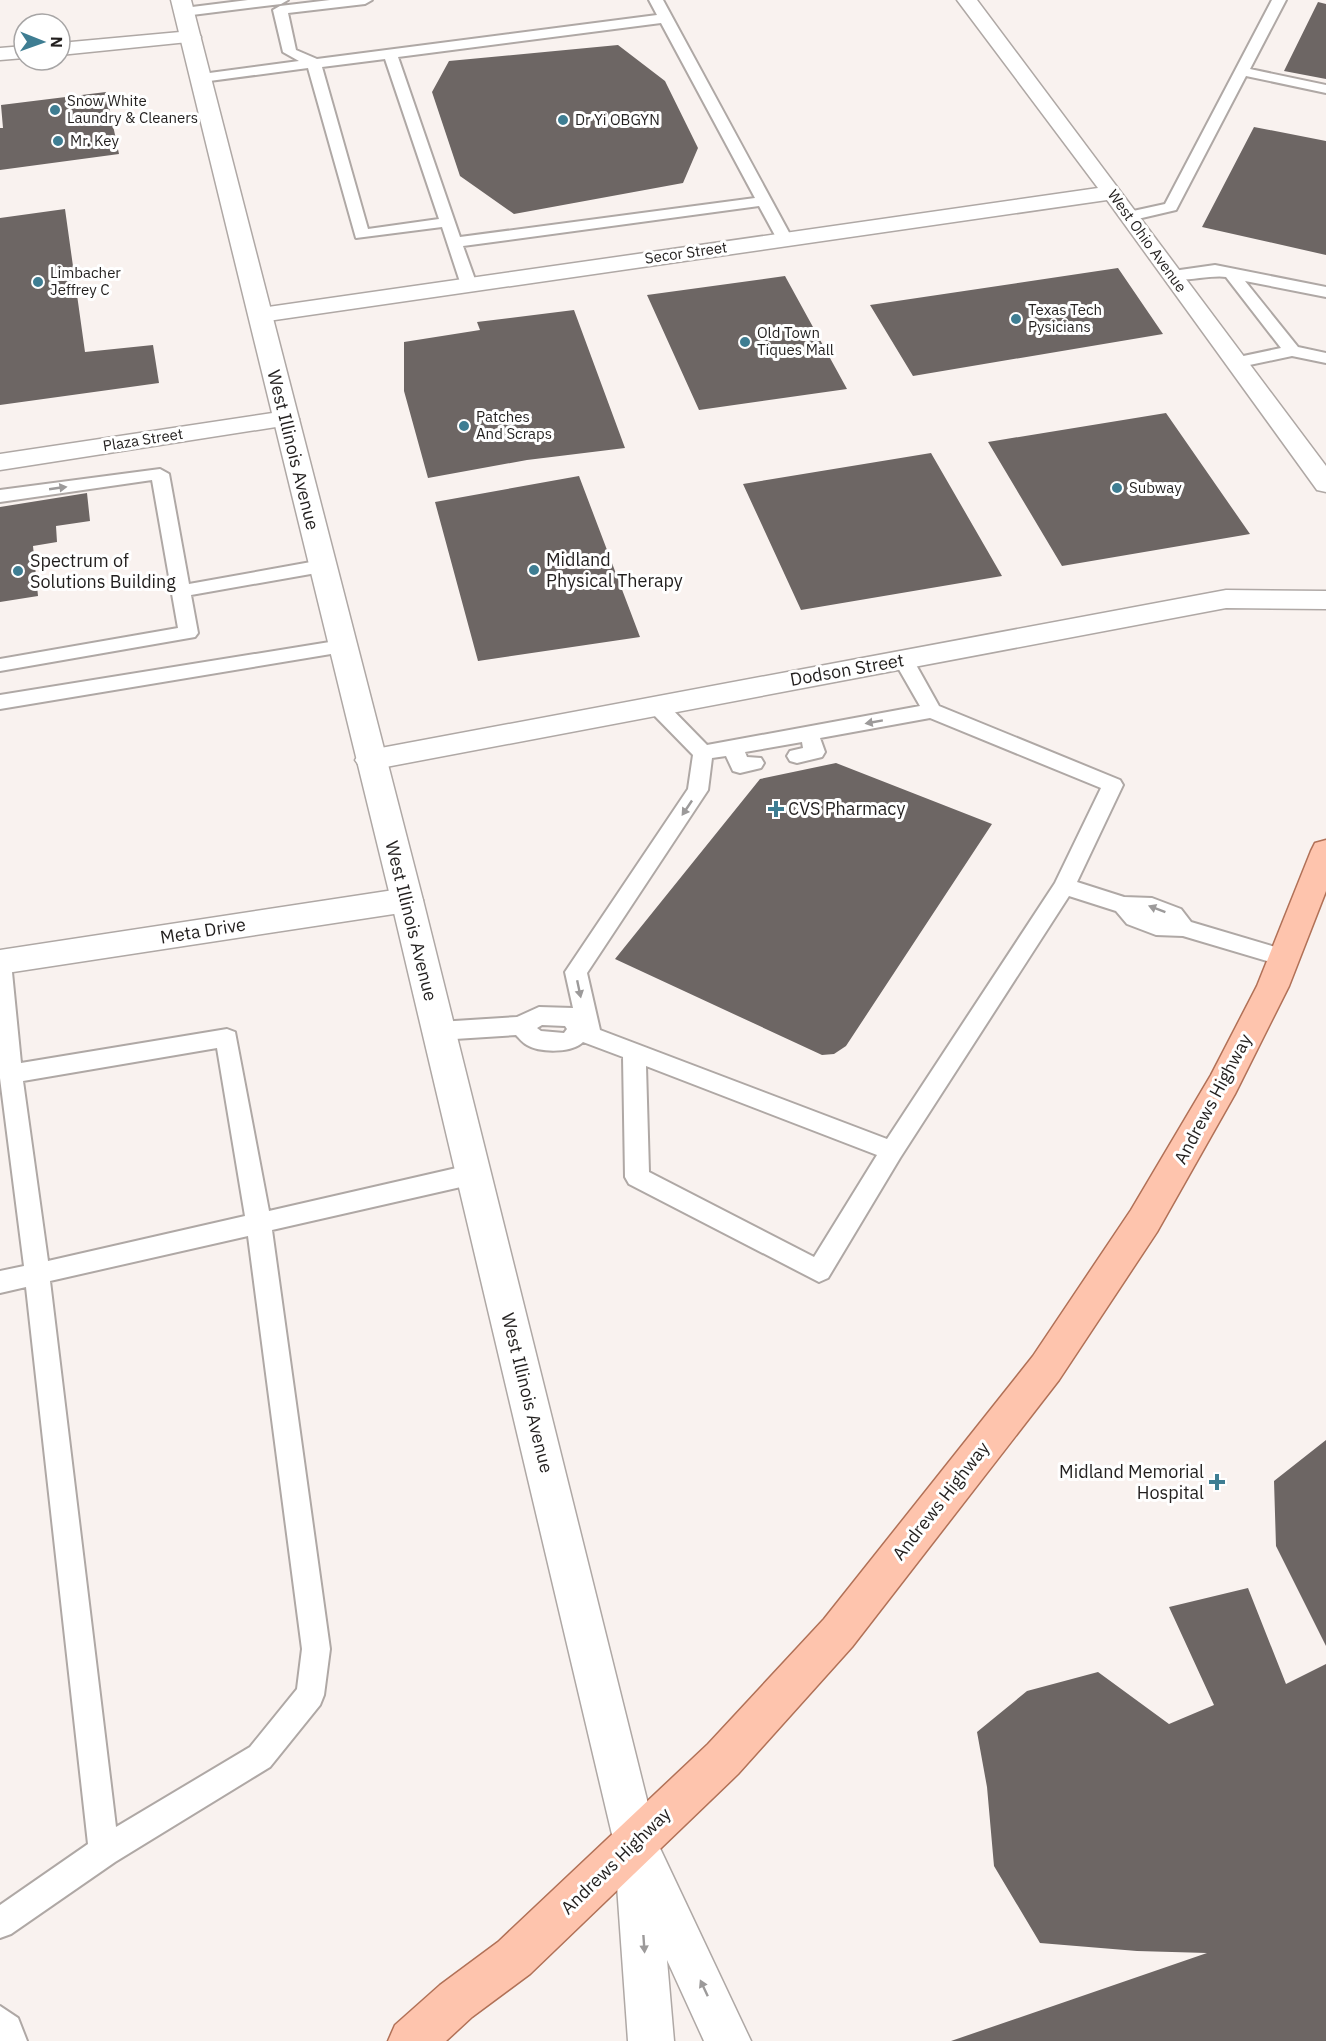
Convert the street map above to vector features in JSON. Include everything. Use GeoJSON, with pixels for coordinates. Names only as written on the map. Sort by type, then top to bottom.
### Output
{"type":"FeatureCollection","features":[{"type":"Feature","properties":{"kind":"main road","name":"Andrews Highway"},"geometry":{"type":"LineString","coordinates":[[411,2041],[456,2001],[514,1958],[723,1759],[838,1633],[1046,1368],[1113,1270],[1173,1174],[1245,1041],[1284,958],[1314,910],[1326,851]]}},
{"type":"Feature","properties":{"kind":"street","name":"West Ohio Avenue"},"geometry":{"type":"LineString","coordinates":[[967,0],[1240,362],[1326,484]]}},
{"type":"Feature","properties":{"kind":"street"},"geometry":{"type":"LineString","coordinates":[[72,46],[186,16]]}},
{"type":"Feature","properties":{"kind":"street","name":"West Illinois Avenue"},"geometry":{"type":"LineString","coordinates":[[186,16],[370,760],[407,900],[636,1844],[651,2041]]}},
{"type":"Feature","properties":{"kind":"street","name":"Secor Street"},"geometry":{"type":"LineString","coordinates":[[261,315],[784,238],[1112,193]]}},
{"type":"Feature","properties":{"kind":"street","name":"Plaza Street"},"geometry":{"type":"LineString","coordinates":[[0,462],[286,418]]}},
{"type":"Feature","properties":{"kind":"street","name":"Dodson Street"},"geometry":{"type":"LineString","coordinates":[[370,760],[1226,599],[1326,600]]}},
{"type":"Feature","properties":{"kind":"street","name":"Meta Drive"},"geometry":{"type":"LineString","coordinates":[[0,962],[407,900]]}},
{"type":"Feature","properties":{"kind":"street","name":"West Illinois Avenue"},"geometry":{"type":"LineString","coordinates":[[636,1844],[728,2041]]}},
{"type":"Feature","properties":{"kind":"lane"},"geometry":{"type":"LineString","coordinates":[[186,16],[281,0]]}},
{"type":"Feature","properties":{"kind":"lane"},"geometry":{"type":"LineString","coordinates":[[365,0],[280,10],[290,52],[314,63],[362,235],[447,222]]}},
{"type":"Feature","properties":{"kind":"lane"},"geometry":{"type":"LineString","coordinates":[[656,0],[784,238]]}},
{"type":"Feature","properties":{"kind":"lane"},"geometry":{"type":"LineString","coordinates":[[1129,216],[1171,207],[1279,0]]}},
{"type":"Feature","properties":{"kind":"lane"},"geometry":{"type":"LineString","coordinates":[[202,78],[666,18]]}},
{"type":"Feature","properties":{"kind":"lane"},"geometry":{"type":"LineString","coordinates":[[390,54],[469,285]]}},
{"type":"Feature","properties":{"kind":"lane"},"geometry":{"type":"LineString","coordinates":[[1242,71],[1326,88]]}},
{"type":"Feature","properties":{"kind":"lane"},"geometry":{"type":"LineString","coordinates":[[455,242],[764,201]]}},
{"type":"Feature","properties":{"kind":"lane"},"geometry":{"type":"LineString","coordinates":[[1173,276],[1215,270],[1326,292]]}},
{"type":"Feature","properties":{"kind":"lane"},"geometry":{"type":"LineString","coordinates":[[1231,273],[1292,351]]}},
{"type":"Feature","properties":{"kind":"lane"},"geometry":{"type":"LineString","coordinates":[[1240,362],[1292,351],[1326,357]]}},
{"type":"Feature","properties":{"kind":"lane"},"geometry":{"type":"LineString","coordinates":[[0,496],[160,474],[188,633],[0,664]]}},
{"type":"Feature","properties":{"kind":"lane"},"geometry":{"type":"LineString","coordinates":[[181,591],[322,567]]}},
{"type":"Feature","properties":{"kind":"lane"},"geometry":{"type":"LineString","coordinates":[[0,702],[342,646]]}},
{"type":"Feature","properties":{"kind":"lane"},"geometry":{"type":"LineString","coordinates":[[903,660],[932,711]]}},
{"type":"Feature","properties":{"kind":"lane"},"geometry":{"type":"LineString","coordinates":[[656,705],[703,753]]}},
{"type":"Feature","properties":{"kind":"lane"},"geometry":{"type":"LineString","coordinates":[[633,1051],[637,1177],[819,1271],[892,1151],[1064,886],[1113,785],[932,711],[703,753]]}},
{"type":"Feature","properties":{"kind":"lane"},"geometry":{"type":"LineString","coordinates":[[797,756],[815,752],[809,734]]}},
{"type":"Feature","properties":{"kind":"lane"},"geometry":{"type":"LineString","coordinates":[[733,747],[740,766],[754,763]]}},
{"type":"Feature","properties":{"kind":"lane"},"geometry":{"type":"LineString","coordinates":[[584,1032],[576,972],[699,790],[703,753]]}},
{"type":"Feature","properties":{"kind":"lane"},"geometry":{"type":"LineString","coordinates":[[1064,886],[1124,905],[1135,918],[1164,929],[1183,928],[1284,958]]}},
{"type":"Feature","properties":{"kind":"lane"},"geometry":{"type":"LineString","coordinates":[[0,962],[11,1074],[38,1274],[104,1851]]}},
{"type":"Feature","properties":{"kind":"lane"},"geometry":{"type":"LineString","coordinates":[[439,1031],[521,1026],[536,1039],[569,1042],[584,1032]]}},
{"type":"Feature","properties":{"kind":"lane"},"geometry":{"type":"LineString","coordinates":[[584,1032],[892,1151]]}},
{"type":"Feature","properties":{"kind":"lane"},"geometry":{"type":"LineString","coordinates":[[0,1923],[104,1851],[260,1757],[310,1695],[316,1649],[259,1224],[227,1038],[11,1074]]}},
{"type":"Feature","properties":{"kind":"lane"},"geometry":{"type":"LineString","coordinates":[[0,1282],[474,1174]]}},
{"type":"Feature","properties":{"kind":"lane"},"geometry":{"type":"LineString","coordinates":[[0,2022],[7,2029],[11,2041]]}},
{"type":"Feature","properties":{"kind":"building"},"geometry":{"type":"Polygon","coordinates":[[[1318,2],[1326,4],[1326,79],[1284,71],[1318,2]]]}},
{"type":"Feature","properties":{"kind":"building","name":"Dr Yi OBGYN"},"geometry":{"type":"Polygon","coordinates":[[[618,45],[665,81],[698,148],[683,183],[514,214],[460,176],[432,92],[449,61],[618,45]]]}},
{"type":"Feature","properties":{"kind":"building","name":"Mr. Key"},"geometry":{"type":"Polygon","coordinates":[[[106,92],[119,154],[0,170],[0,128],[3,128],[1,105],[106,92]]]}},
{"type":"Feature","properties":{"kind":"building"},"geometry":{"type":"Polygon","coordinates":[[[1254,127],[1326,141],[1326,255],[1202,227],[1254,127]]]}},
{"type":"Feature","properties":{"kind":"building","name":"Limbacher Jeffrey C"},"geometry":{"type":"Polygon","coordinates":[[[65,209],[85,352],[153,345],[159,383],[0,405],[0,218],[65,209]]]}},
{"type":"Feature","properties":{"kind":"building","name":"Texas Tech Pysicians"},"geometry":{"type":"Polygon","coordinates":[[[1118,268],[1163,334],[913,376],[870,305],[1118,268]]]}},
{"type":"Feature","properties":{"kind":"building","name":"Old Town Tiques Mall"},"geometry":{"type":"Polygon","coordinates":[[[785,276],[847,389],[699,410],[647,295],[785,276]]]}},
{"type":"Feature","properties":{"kind":"building"},"geometry":{"type":"Polygon","coordinates":[[[574,310],[625,448],[527,460],[428,478],[404,391],[404,342],[480,330],[477,322],[574,310]]]}},
{"type":"Feature","properties":{"kind":"building","name":"Subway"},"geometry":{"type":"Polygon","coordinates":[[[1166,413],[1250,534],[1062,566],[988,442],[1166,413]]]}},
{"type":"Feature","properties":{"kind":"building"},"geometry":{"type":"Polygon","coordinates":[[[931,453],[1002,576],[801,610],[743,484],[931,453]]]}},
{"type":"Feature","properties":{"kind":"building","name":"Midland Physical Therapy"},"geometry":{"type":"Polygon","coordinates":[[[579,476],[640,637],[478,661],[435,502],[579,476]]]}},
{"type":"Feature","properties":{"kind":"building","name":"Spectrum of Solutions Building"},"geometry":{"type":"Polygon","coordinates":[[[87,493],[90,521],[56,526],[57,542],[33,546],[38,596],[0,602],[0,507],[87,493]]]}},
{"type":"Feature","properties":{"kind":"building","name":"CVS Pharmacy"},"geometry":{"type":"Polygon","coordinates":[[[836,763],[992,824],[846,1046],[834,1054],[822,1055],[615,959],[760,779],[836,763]]]}},
{"type":"Feature","properties":{"kind":"building"},"geometry":{"type":"Polygon","coordinates":[[[1326,1440],[1326,1646],[1276,1546],[1274,1481],[1326,1440]]]}},
{"type":"Feature","properties":{"kind":"building"},"geometry":{"type":"Polygon","coordinates":[[[1248,1588],[1286,1684],[1326,1664],[1326,2041],[951,2041],[1207,1953],[1137,1951],[1040,1943],[994,1866],[987,1787],[977,1732],[1027,1691],[1098,1672],[1169,1724],[1214,1705],[1169,1607],[1248,1588]]]}},
{"type":"Feature","properties":{"kind":"place","name":"Snow White Laundry & Cleaners"},"geometry":{"type":"Point","coordinates":[55,110]}},
{"type":"Feature","properties":{"kind":"place","name":"Dr Yi OBGYN"},"geometry":{"type":"Point","coordinates":[563,120]}},
{"type":"Feature","properties":{"kind":"place","name":"Mr. Key"},"geometry":{"type":"Point","coordinates":[58,141]}},
{"type":"Feature","properties":{"kind":"place","name":"Limbacher Jeffrey C"},"geometry":{"type":"Point","coordinates":[38,282]}},
{"type":"Feature","properties":{"kind":"place","name":"Texas Tech Pysicians"},"geometry":{"type":"Point","coordinates":[1016,319]}},
{"type":"Feature","properties":{"kind":"place","name":"Old Town Tiques Mall"},"geometry":{"type":"Point","coordinates":[745,342]}},
{"type":"Feature","properties":{"kind":"place","name":"Patches And Scraps"},"geometry":{"type":"Point","coordinates":[464,426]}},
{"type":"Feature","properties":{"kind":"place","name":"Subway"},"geometry":{"type":"Point","coordinates":[1117,488]}},
{"type":"Feature","properties":{"kind":"place","name":"Midland Physical Therapy"},"geometry":{"type":"Point","coordinates":[534,570]}},
{"type":"Feature","properties":{"kind":"place","name":"Spectrum of Solutions Building"},"geometry":{"type":"Point","coordinates":[18,571]}},
{"type":"Feature","properties":{"kind":"place","name":"CVS Pharmacy"},"geometry":{"type":"Point","coordinates":[776,809]}},
{"type":"Feature","properties":{"kind":"place","name":"Midland Memorial Hospital"},"geometry":{"type":"Point","coordinates":[1217,1482]}}]}
